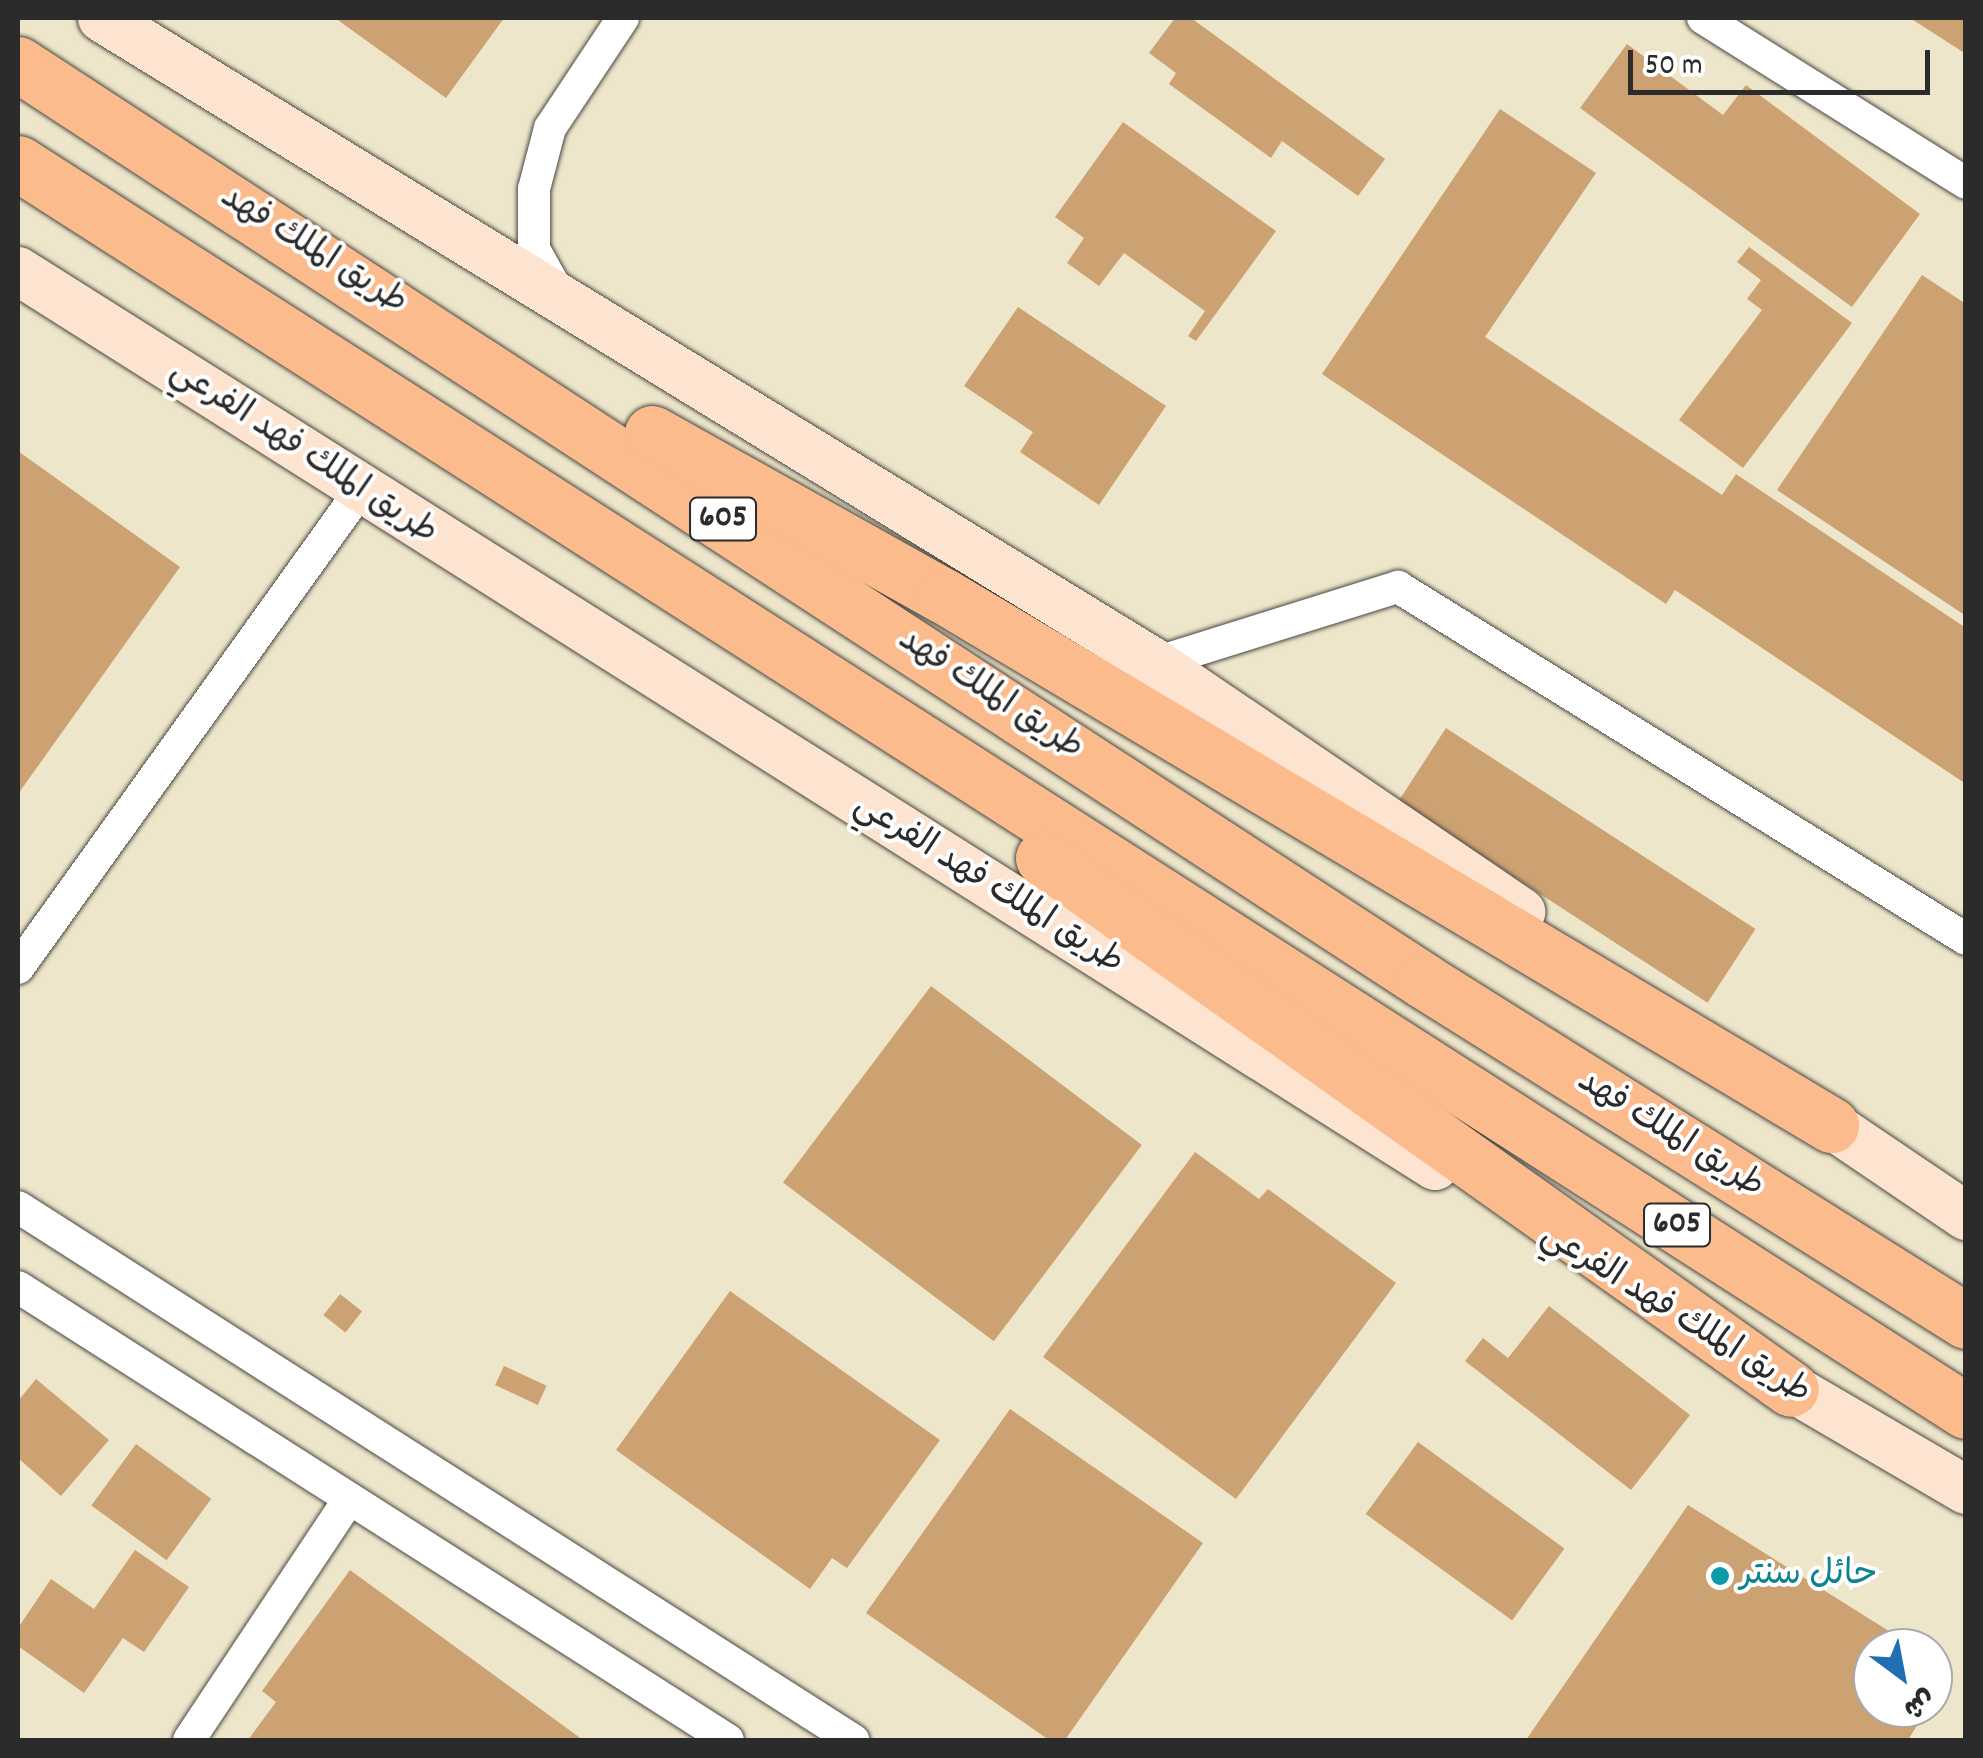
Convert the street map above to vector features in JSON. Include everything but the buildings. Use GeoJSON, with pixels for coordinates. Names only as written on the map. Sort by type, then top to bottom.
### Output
{"type":"FeatureCollection","features":[{"type":"Feature","properties":{"kind":"highway","name":"طريق الملك فهد"},"geometry":{"type":"LineString","coordinates":[[18,64],[415,315],[1424,982],[1966,1321]]}},
{"type":"Feature","properties":{"kind":"highway","name":"طريق الملك فهد"},"geometry":{"type":"LineString","coordinates":[[18,163],[1966,1411]]}},
{"type":"Feature","properties":{"kind":"highway"},"geometry":{"type":"LineString","coordinates":[[415,315],[662,438],[944,596],[1831,1125]]}},
{"type":"Feature","properties":{"kind":"highway"},"geometry":{"type":"LineString","coordinates":[[626,551],[1341,1078],[1791,1389]]}},
{"type":"Feature","properties":{"kind":"main road"},"geometry":{"type":"LineString","coordinates":[[102,18],[559,294],[1155,663],[1966,1216]]}},
{"type":"Feature","properties":{"kind":"main road","name":"طريق الملك فهد الفرعي"},"geometry":{"type":"LineString","coordinates":[[18,271],[1791,1389],[1966,1490]]}},
{"type":"Feature","properties":{"kind":"street"},"geometry":{"type":"LineString","coordinates":[[559,294],[534,248],[534,189],[550,128],[623,18]]}},
{"type":"Feature","properties":{"kind":"street"},"geometry":{"type":"LineString","coordinates":[[1702,18],[1966,182]]}},
{"type":"Feature","properties":{"kind":"street"},"geometry":{"type":"LineString","coordinates":[[18,968],[360,490]]}},
{"type":"Feature","properties":{"kind":"street"},"geometry":{"type":"LineString","coordinates":[[1155,663],[1398,587],[1966,939]]}},
{"type":"Feature","properties":{"kind":"street"},"geometry":{"type":"LineString","coordinates":[[18,1207],[853,1740]]}},
{"type":"Feature","properties":{"kind":"street"},"geometry":{"type":"LineString","coordinates":[[18,1287],[728,1740]]}},
{"type":"Feature","properties":{"kind":"street"},"geometry":{"type":"LineString","coordinates":[[189,1740],[349,1499]]}},
{"type":"Feature","properties":{"kind":"place","name":"حائل سنتر"},"geometry":{"type":"Point","coordinates":[1720,1576]}}]}
